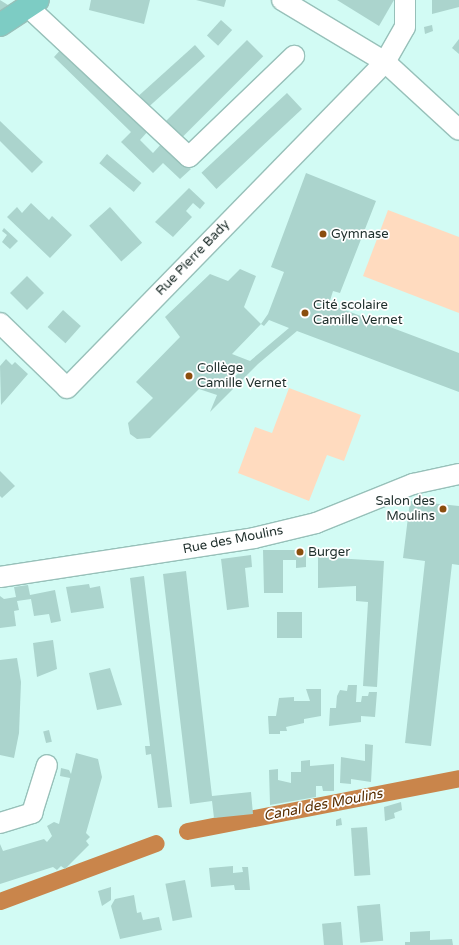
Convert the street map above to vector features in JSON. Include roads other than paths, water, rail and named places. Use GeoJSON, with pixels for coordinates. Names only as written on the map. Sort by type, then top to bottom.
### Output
{"type":"FeatureCollection","features":[{"type":"Feature","properties":{"kind":"main road"},"geometry":{"type":"LineString","coordinates":[[0,25],[32,3]]}},
{"type":"Feature","properties":{"kind":"street"},"geometry":{"type":"LineString","coordinates":[[282,0],[385,62],[459,130]]}},
{"type":"Feature","properties":{"kind":"street","name":"Rue Pierre Bady"},"geometry":{"type":"LineString","coordinates":[[0,323],[67,388],[385,62],[405,27],[405,0]]}},
{"type":"Feature","properties":{"kind":"street"},"geometry":{"type":"LineString","coordinates":[[32,3],[189,156],[294,56]]}},
{"type":"Feature","properties":{"kind":"street","name":"Rue des Moulins"},"geometry":{"type":"LineString","coordinates":[[0,577],[254,538],[316,523],[412,484],[459,474]]}},
{"type":"Feature","properties":{"kind":"street"},"geometry":{"type":"LineString","coordinates":[[0,823],[32,813],[47,765]]}},
{"type":"Feature","properties":{"kind":"waterway","name":"Canal des Moulins"},"geometry":{"type":"LineString","coordinates":[[187,831],[459,778]]}},
{"type":"Feature","properties":{"kind":"waterway","name":"Canal des Moulins"},"geometry":{"type":"LineString","coordinates":[[0,901],[156,843]]}},
{"type":"Feature","properties":{"kind":"place","name":"Gymnase"},"geometry":{"type":"Point","coordinates":[323,234]}},
{"type":"Feature","properties":{"kind":"place","name":"Cité scolaire Camille Vernet"},"geometry":{"type":"Point","coordinates":[305,313]}},
{"type":"Feature","properties":{"kind":"place","name":"Collège Camille Vernet"},"geometry":{"type":"Point","coordinates":[189,376]}},
{"type":"Feature","properties":{"kind":"place","name":"Salon des Moulins"},"geometry":{"type":"Point","coordinates":[443,509]}},
{"type":"Feature","properties":{"kind":"place","name":"Burger"},"geometry":{"type":"Point","coordinates":[300,552]}}]}
